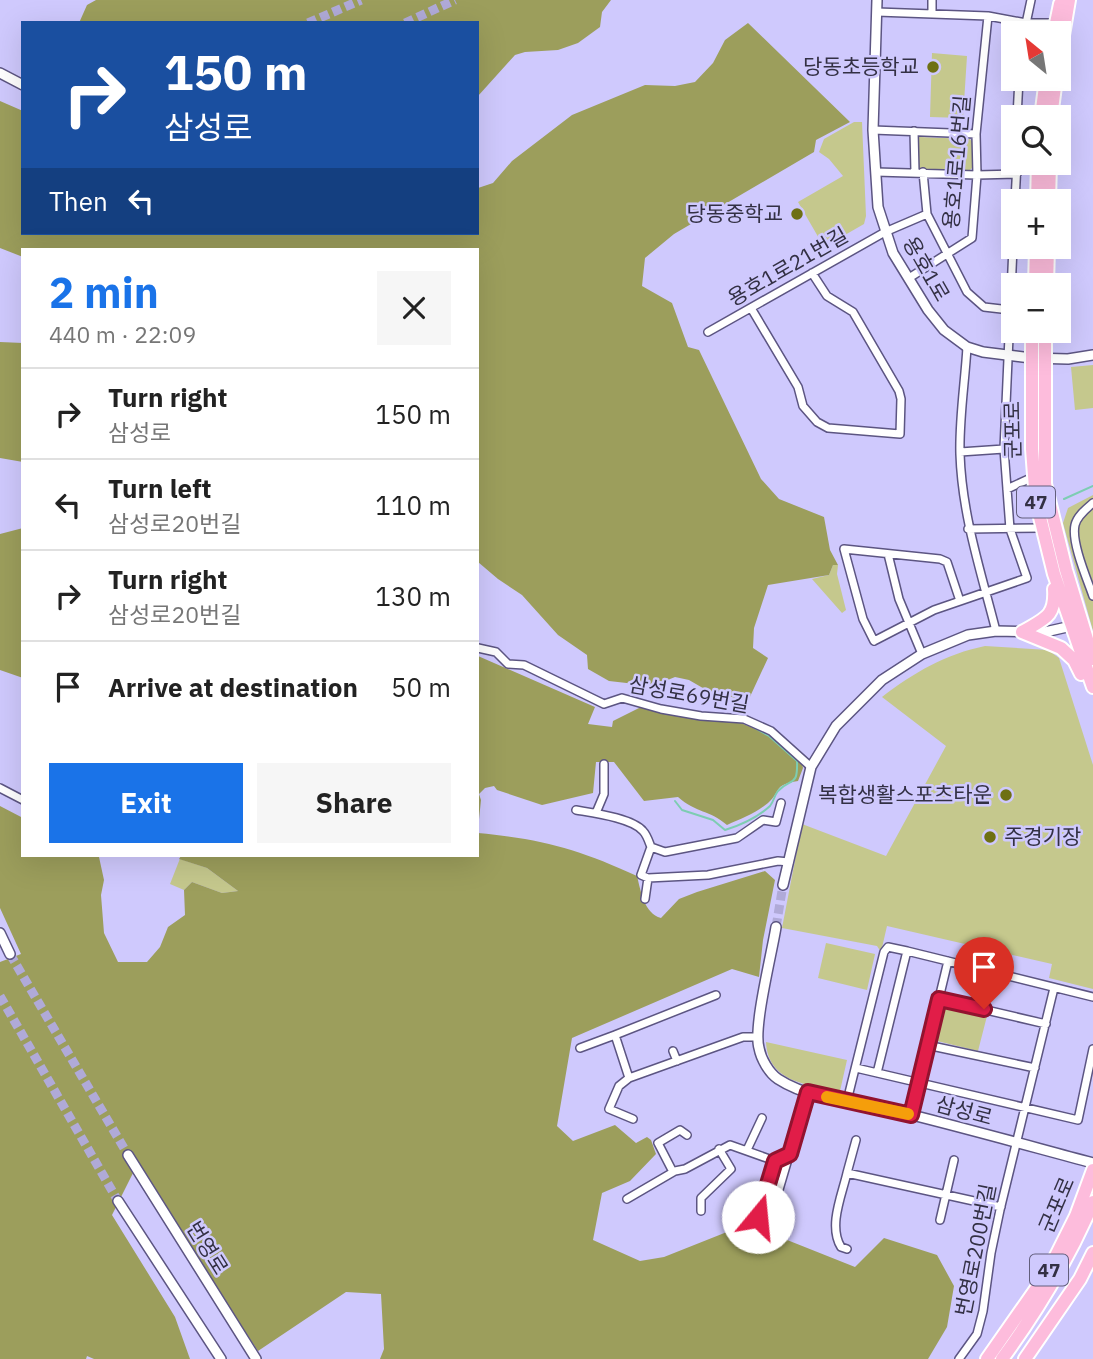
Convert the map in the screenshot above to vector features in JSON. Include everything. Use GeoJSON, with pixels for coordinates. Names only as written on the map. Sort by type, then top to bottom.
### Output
{"type":"FeatureCollection","features":[{"type":"Feature","properties":{"kind":"main road"},"geometry":{"type":"LineString","coordinates":[[1051,21],[1054,0]]}},
{"type":"Feature","properties":{"kind":"main road"},"geometry":{"type":"LineString","coordinates":[[1053,21],[1061,0]]}},
{"type":"Feature","properties":{"kind":"main road"},"geometry":{"type":"LineString","coordinates":[[1065,21],[1069,0]]}},
{"type":"Feature","properties":{"kind":"main road"},"geometry":{"type":"LineString","coordinates":[[1071,25],[1077,0]]}},
{"type":"Feature","properties":{"kind":"main road","name":"군포로"},"geometry":{"type":"LineString","coordinates":[[1035,343],[1038,358],[1045,484],[1092,685]]}},
{"type":"Feature","properties":{"kind":"main road","name":"군포로"},"geometry":{"type":"LineString","coordinates":[[1042,343],[1038,358],[1033,477],[1041,528],[1054,574],[1093,659]]}},
{"type":"Feature","properties":{"kind":"main road"},"geometry":{"type":"LineString","coordinates":[[1021,632],[1044,619],[1053,609],[1054,574]]}},
{"type":"Feature","properties":{"kind":"main road"},"geometry":{"type":"LineString","coordinates":[[1021,632],[1061,648],[1074,660],[1080,672],[1092,685]]}},
{"type":"Feature","properties":{"kind":"main road","name":"군포로"},"geometry":{"type":"LineString","coordinates":[[1002,1359],[1050,1288],[1080,1233],[1090,1195],[1093,1170]]}},
{"type":"Feature","properties":{"kind":"main road","name":"군포로"},"geometry":{"type":"LineString","coordinates":[[987,1359],[1048,1272],[1090,1195]]}},
{"type":"Feature","properties":{"kind":"main road","name":"군포로"},"geometry":{"type":"LineString","coordinates":[[1009,1359],[1047,1305],[1093,1217]]}},
{"type":"Feature","properties":{"kind":"main road","name":"47"},"geometry":{"type":"LineString","coordinates":[[1025,1359],[1080,1279],[1093,1253]]}},
{"type":"Feature","properties":{"kind":"street","name":"용호1로"},"geometry":{"type":"LineString","coordinates":[[877,0],[873,130],[878,207],[893,253],[944,330],[967,347],[983,352],[1038,358],[1068,359],[1093,355]]}},
{"type":"Feature","properties":{"kind":"street"},"geometry":{"type":"LineString","coordinates":[[932,0],[932,14]]}},
{"type":"Feature","properties":{"kind":"street"},"geometry":{"type":"LineString","coordinates":[[1026,21],[1031,0]]}},
{"type":"Feature","properties":{"kind":"street"},"geometry":{"type":"LineString","coordinates":[[877,12],[988,16],[1015,21]]}},
{"type":"Feature","properties":{"kind":"street","name":"용호1로16번길"},"geometry":{"type":"LineString","coordinates":[[909,278],[972,237],[977,175],[976,134],[988,16]]}},
{"type":"Feature","properties":{"kind":"street"},"geometry":{"type":"LineString","coordinates":[[0,72],[21,78]]}},
{"type":"Feature","properties":{"kind":"street"},"geometry":{"type":"LineString","coordinates":[[0,72],[21,84]]}},
{"type":"Feature","properties":{"kind":"street"},"geometry":{"type":"LineString","coordinates":[[873,130],[976,134]]}},
{"type":"Feature","properties":{"kind":"street"},"geometry":{"type":"LineString","coordinates":[[914,131],[927,214],[947,255],[967,292],[984,307],[1001,309]]}},
{"type":"Feature","properties":{"kind":"street"},"geometry":{"type":"LineString","coordinates":[[876,172],[1001,174]]}},
{"type":"Feature","properties":{"kind":"street","name":"용호1로21번길"},"geometry":{"type":"LineString","coordinates":[[708,332],[885,232],[927,214]]}},
{"type":"Feature","properties":{"kind":"street"},"geometry":{"type":"LineString","coordinates":[[751,307],[798,387],[803,406],[817,422],[828,428],[900,434],[899,391],[853,312],[827,296],[812,273]]}},
{"type":"Feature","properties":{"kind":"street"},"geometry":{"type":"LineString","coordinates":[[960,601],[947,562],[844,549],[863,619],[874,641],[960,601],[1027,578],[1010,530],[1004,449],[1010,343]]}},
{"type":"Feature","properties":{"kind":"street"},"geometry":{"type":"LineString","coordinates":[[967,347],[960,452],[968,528],[996,631]]}},
{"type":"Feature","properties":{"kind":"street"},"geometry":{"type":"LineString","coordinates":[[960,452],[1004,449]]}},
{"type":"Feature","properties":{"kind":"street"},"geometry":{"type":"LineString","coordinates":[[1007,489],[1033,477]]}},
{"type":"Feature","properties":{"kind":"street"},"geometry":{"type":"LineString","coordinates":[[1093,503],[1081,514],[1074,526],[1093,596]]}},
{"type":"Feature","properties":{"kind":"street"},"geometry":{"type":"LineString","coordinates":[[968,528],[1041,528]]}},
{"type":"Feature","properties":{"kind":"street"},"geometry":{"type":"LineString","coordinates":[[888,554],[908,623],[922,654]]}},
{"type":"Feature","properties":{"kind":"street"},"geometry":{"type":"LineString","coordinates":[[783,885],[811,767],[836,726],[882,680],[922,654],[968,635],[996,631],[1045,632],[1076,625]]}},
{"type":"Feature","properties":{"kind":"street","name":"삼성로69번길"},"geometry":{"type":"LineString","coordinates":[[479,648],[496,652],[508,664],[524,665],[604,704],[622,698],[662,709],[744,719],[771,731],[811,767]]}},
{"type":"Feature","properties":{"kind":"street"},"geometry":{"type":"LineString","coordinates":[[596,813],[604,794],[604,764]]}},
{"type":"Feature","properties":{"kind":"street"},"geometry":{"type":"LineString","coordinates":[[0,788],[21,799]]}},
{"type":"Feature","properties":{"kind":"street"},"geometry":{"type":"LineString","coordinates":[[651,847],[665,852],[737,838],[763,820],[776,822],[781,803]]}},
{"type":"Feature","properties":{"kind":"street"},"geometry":{"type":"LineString","coordinates":[[576,810],[630,823],[643,831],[651,847],[644,877],[645,899]]}},
{"type":"Feature","properties":{"kind":"street"},"geometry":{"type":"LineString","coordinates":[[644,877],[708,874],[789,862]]}},
{"type":"Feature","properties":{"kind":"street","name":"삼성로"},"geometry":{"type":"LineString","coordinates":[[776,927],[758,1037],[764,1063],[776,1078],[808,1092],[911,1115],[1093,1163]]}},
{"type":"Feature","properties":{"kind":"street"},"geometry":{"type":"LineString","coordinates":[[0,933],[10,954]]}},
{"type":"Feature","properties":{"kind":"street"},"geometry":{"type":"LineString","coordinates":[[847,1101],[885,949],[888,947],[1093,997]]}},
{"type":"Feature","properties":{"kind":"street"},"geometry":{"type":"LineString","coordinates":[[877,1073],[907,951]]}},
{"type":"Feature","properties":{"kind":"street"},"geometry":{"type":"LineString","coordinates":[[911,1115],[948,961]]}},
{"type":"Feature","properties":{"kind":"street","name":"번영로200번길"},"geometry":{"type":"LineString","coordinates":[[959,1359],[970,1347],[980,1323],[1001,1207],[1054,988]]}},
{"type":"Feature","properties":{"kind":"street"},"geometry":{"type":"LineString","coordinates":[[580,1048],[716,995]]}},
{"type":"Feature","properties":{"kind":"street"},"geometry":{"type":"LineString","coordinates":[[939,999],[1046,1024]]}},
{"type":"Feature","properties":{"kind":"street"},"geometry":{"type":"LineString","coordinates":[[615,1035],[629,1078]]}},
{"type":"Feature","properties":{"kind":"street"},"geometry":{"type":"LineString","coordinates":[[633,1119],[609,1110],[619,1086],[629,1078],[743,1037],[758,1037]]}},
{"type":"Feature","properties":{"kind":"street"},"geometry":{"type":"LineString","coordinates":[[928,1045],[1035,1068]]}},
{"type":"Feature","properties":{"kind":"street"},"geometry":{"type":"LineString","coordinates":[[856,1068],[1078,1119],[1093,1049]]}},
{"type":"Feature","properties":{"kind":"street"},"geometry":{"type":"LineString","coordinates":[[673,1051],[677,1061]]}},
{"type":"Feature","properties":{"kind":"street"},"geometry":{"type":"LineString","coordinates":[[775,1161],[758,1217],[770,1220],[808,1092]]}},
{"type":"Feature","properties":{"kind":"street"},"geometry":{"type":"LineString","coordinates":[[747,1150],[762,1118]]}},
{"type":"Feature","properties":{"kind":"street"},"geometry":{"type":"LineString","coordinates":[[673,1172],[657,1143],[680,1130],[687,1135]]}},
{"type":"Feature","properties":{"kind":"street"},"geometry":{"type":"LineString","coordinates":[[847,1249],[841,1247],[836,1239],[835,1229],[856,1140]]}},
{"type":"Feature","properties":{"kind":"street"},"geometry":{"type":"LineString","coordinates":[[628,1199],[673,1172],[685,1169],[730,1145],[775,1161],[790,1154]]}},
{"type":"Feature","properties":{"kind":"street"},"geometry":{"type":"LineString","coordinates":[[701,1210],[701,1198],[731,1169],[719,1149]]}},
{"type":"Feature","properties":{"kind":"street","name":"번영로"},"geometry":{"type":"LineString","coordinates":[[128,1155],[256,1359]]}},
{"type":"Feature","properties":{"kind":"street"},"geometry":{"type":"LineString","coordinates":[[940,1220],[954,1160]]}},
{"type":"Feature","properties":{"kind":"street"},"geometry":{"type":"LineString","coordinates":[[847,1173],[1001,1207]]}},
{"type":"Feature","properties":{"kind":"street"},"geometry":{"type":"LineString","coordinates":[[765,1197],[776,1200]]}},
{"type":"Feature","properties":{"kind":"street"},"geometry":{"type":"LineString","coordinates":[[118,1201],[221,1359]]}},
{"type":"Feature","properties":{"kind":"green space"},"geometry":{"type":"Polygon","coordinates":[[[96,0],[611,0],[602,12],[600,27],[578,43],[558,50],[515,55],[479,95],[479,21],[80,21],[87,5],[96,0]]]}},
{"type":"Feature","properties":{"kind":"green space"},"geometry":{"type":"Polygon","coordinates":[[[748,23],[850,122],[816,140],[814,152],[674,234],[645,258],[642,286],[672,303],[688,347],[699,350],[761,479],[779,499],[824,517],[830,550],[838,565],[833,565],[829,575],[768,585],[754,628],[753,648],[768,658],[748,701],[708,691],[689,680],[675,677],[653,686],[609,681],[588,669],[587,655],[558,635],[522,595],[479,563],[479,248],[21,248],[21,256],[0,248],[0,101],[21,110],[21,235],[479,235],[479,188],[493,183],[512,161],[572,115],[645,85],[675,86],[695,82],[713,63],[725,40],[748,23]]]}},
{"type":"Feature","properties":{"kind":"green space"},"geometry":{"type":"Polygon","coordinates":[[[932,53],[967,56],[963,118],[930,117],[932,53]]]}},
{"type":"Feature","properties":{"kind":"green space"},"geometry":{"type":"Polygon","coordinates":[[[854,122],[862,122],[866,216],[864,224],[824,247],[798,202],[843,176],[829,159],[819,152],[824,139],[854,122]]]}},
{"type":"Feature","properties":{"kind":"green space"},"geometry":{"type":"Polygon","coordinates":[[[919,137],[970,139],[973,143],[972,168],[969,171],[919,169],[916,167],[919,137]]]}},
{"type":"Feature","properties":{"kind":"green space"},"geometry":{"type":"Polygon","coordinates":[[[0,342],[21,343],[21,462],[0,458],[0,342]]]}},
{"type":"Feature","properties":{"kind":"green space"},"geometry":{"type":"Polygon","coordinates":[[[1093,365],[1093,408],[1075,410],[1071,367],[1093,365]]]}},
{"type":"Feature","properties":{"kind":"green space"},"geometry":{"type":"Polygon","coordinates":[[[1093,495],[1093,631],[1063,523],[1068,508],[1093,495]]]}},
{"type":"Feature","properties":{"kind":"green space"},"geometry":{"type":"Polygon","coordinates":[[[21,529],[21,677],[0,670],[0,534],[21,529]]]}},
{"type":"Feature","properties":{"kind":"green space"},"geometry":{"type":"Polygon","coordinates":[[[833,565],[838,565],[837,574],[846,610],[842,613],[812,579],[829,575],[833,565]]]}},
{"type":"Feature","properties":{"kind":"green space","name":"복합생활스포츠타운"},"geometry":{"type":"Polygon","coordinates":[[[985,646],[1048,650],[1059,658],[1093,765],[1093,989],[1049,978],[1052,964],[887,926],[881,952],[877,946],[782,928],[802,824],[886,856],[946,746],[882,697],[930,666],[985,646]]]}},
{"type":"Feature","properties":{"kind":"green space"},"geometry":{"type":"Polygon","coordinates":[[[479,656],[595,707],[588,724],[612,727],[613,721],[643,706],[708,721],[736,721],[775,737],[801,760],[803,768],[798,781],[781,787],[763,807],[727,825],[678,797],[644,801],[614,762],[596,762],[593,793],[542,805],[497,790],[494,786],[485,788],[479,794],[479,656]]]}},
{"type":"Feature","properties":{"kind":"green space"},"geometry":{"type":"Polygon","coordinates":[[[0,806],[21,817],[21,857],[99,857],[104,880],[101,895],[104,933],[118,962],[147,962],[160,947],[168,927],[185,915],[184,890],[192,882],[222,893],[238,891],[207,868],[179,859],[180,857],[479,857],[479,833],[501,835],[560,847],[637,876],[647,907],[661,918],[679,899],[765,871],[775,880],[759,977],[732,969],[572,1038],[557,1126],[573,1141],[615,1125],[636,1143],[647,1137],[651,1140],[656,1154],[630,1181],[602,1193],[593,1240],[640,1261],[664,1257],[747,1224],[855,1267],[884,1238],[937,1255],[954,1286],[947,1327],[928,1359],[380,1359],[384,1349],[381,1294],[346,1292],[258,1351],[136,1167],[112,1215],[175,1317],[190,1359],[94,1359],[87,1356],[86,1359],[0,1359],[0,962],[21,954],[0,908],[0,806]]]}},
{"type":"Feature","properties":{"kind":"green space"},"geometry":{"type":"Polygon","coordinates":[[[181,857],[180,859],[207,868],[238,891],[222,893],[192,882],[184,890],[170,884],[181,857]]]}},
{"type":"Feature","properties":{"kind":"green space"},"geometry":{"type":"Polygon","coordinates":[[[826,943],[875,954],[867,990],[818,978],[826,943]]]}},
{"type":"Feature","properties":{"kind":"green space"},"geometry":{"type":"Polygon","coordinates":[[[944,1006],[987,1016],[978,1051],[937,1041],[934,1037],[941,1008],[944,1006]]]}},
{"type":"Feature","properties":{"kind":"green space"},"geometry":{"type":"Polygon","coordinates":[[[766,1042],[847,1060],[840,1091],[803,1084],[782,1074],[768,1056],[766,1042]]]}},
{"type":"Feature","properties":{"kind":"waterway"},"geometry":{"type":"LineString","coordinates":[[1064,499],[1093,486]]}},
{"type":"Feature","properties":{"kind":"waterway"},"geometry":{"type":"LineString","coordinates":[[675,801],[682,810],[713,820],[725,830],[749,820],[770,806],[778,791],[795,779],[797,761],[769,736],[753,727]]}},
{"type":"Feature","properties":{"kind":"tunnel"},"geometry":{"type":"LineString","coordinates":[[313,21],[361,0]]}},
{"type":"Feature","properties":{"kind":"tunnel"},"geometry":{"type":"LineString","coordinates":[[409,21],[455,0]]}},
{"type":"Feature","properties":{"kind":"tunnel"},"geometry":{"type":"LineString","coordinates":[[776,927],[783,885]]}},
{"type":"Feature","properties":{"kind":"tunnel"},"geometry":{"type":"LineString","coordinates":[[10,954],[128,1155]]}},
{"type":"Feature","properties":{"kind":"tunnel"},"geometry":{"type":"LineString","coordinates":[[0,996],[118,1201]]}},
{"type":"Feature","properties":{"kind":"slow traffic"},"geometry":{"type":"LineString","coordinates":[[827,1097],[908,1114]]}},
{"type":"Feature","properties":{"kind":"place","name":"당동초등학교"},"geometry":{"type":"Point","coordinates":[933,67]}},
{"type":"Feature","properties":{"kind":"place","name":"당동중학교"},"geometry":{"type":"Point","coordinates":[797,214]}},
{"type":"Feature","properties":{"kind":"place","name":"복합생활스포츠타운"},"geometry":{"type":"Point","coordinates":[1006,795]}},
{"type":"Feature","properties":{"kind":"place","name":"주경기장"},"geometry":{"type":"Point","coordinates":[990,837]}},
{"type":"Feature","properties":{"kind":"route"},"geometry":{"type":"LineString","coordinates":[[758,1217],[775,1161],[790,1154],[808,1092],[911,1115],[939,999],[984,1009]]}}]}
